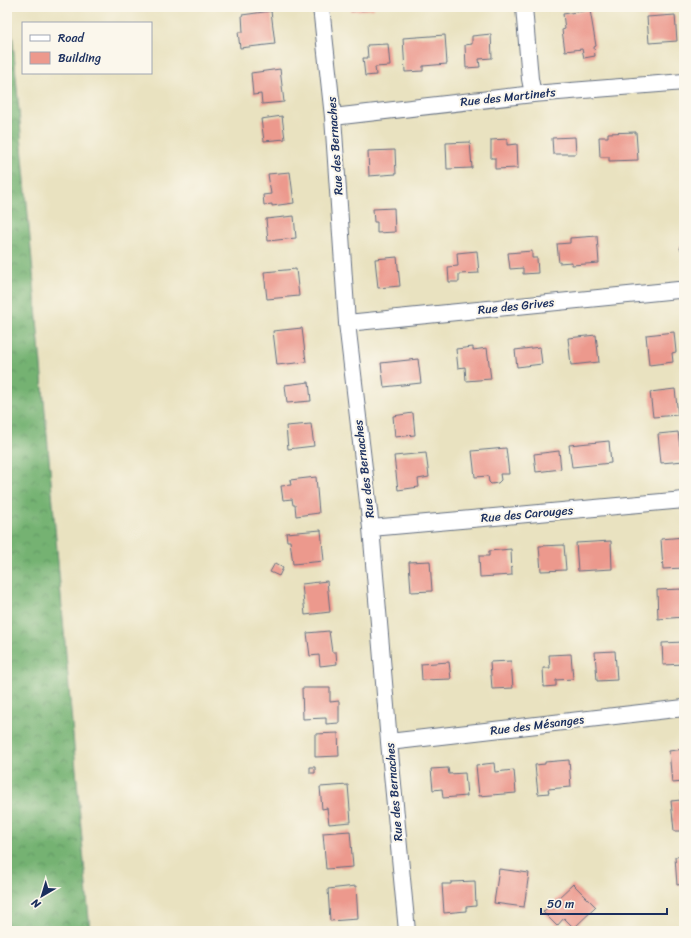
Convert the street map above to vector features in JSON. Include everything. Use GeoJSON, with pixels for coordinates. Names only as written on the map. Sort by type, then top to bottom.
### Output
{"type":"FeatureCollection","features":[{"type":"Feature","properties":{"kind":"street","name":"Rue des Bernaches"},"geometry":{"type":"LineString","coordinates":[[321,7],[333,117],[347,323],[371,528],[407,931]]}},
{"type":"Feature","properties":{"kind":"street"},"geometry":{"type":"LineString","coordinates":[[524,7],[530,79],[533,94]]}},
{"type":"Feature","properties":{"kind":"street","name":"Rue des Martinets"},"geometry":{"type":"LineString","coordinates":[[333,117],[533,94],[684,82]]}},
{"type":"Feature","properties":{"kind":"street","name":"Rue des Grives"},"geometry":{"type":"LineString","coordinates":[[347,323],[678,290],[684,291]]}},
{"type":"Feature","properties":{"kind":"street","name":"Rue des Carouges"},"geometry":{"type":"LineString","coordinates":[[371,528],[684,500]]}},
{"type":"Feature","properties":{"kind":"street","name":"Rue des Mésanges"},"geometry":{"type":"LineString","coordinates":[[389,742],[684,708]]}},
{"type":"Feature","properties":{"kind":"green space"},"geometry":{"type":"Polygon","coordinates":[[[7,7],[10,7],[90,931],[7,931],[7,7]]]}},
{"type":"Feature","properties":{"kind":"building"},"geometry":{"type":"Polygon","coordinates":[[[351,7],[374,7],[374,9],[351,11],[351,7]]]}},
{"type":"Feature","properties":{"kind":"building"},"geometry":{"type":"Polygon","coordinates":[[[590,10],[596,46],[594,47],[595,56],[584,58],[582,49],[565,51],[562,30],[565,29],[563,14],[590,10]]]}},
{"type":"Feature","properties":{"kind":"building"},"geometry":{"type":"Polygon","coordinates":[[[271,11],[275,44],[240,48],[238,32],[243,32],[242,15],[271,11]]]}},
{"type":"Feature","properties":{"kind":"building"},"geometry":{"type":"Polygon","coordinates":[[[675,15],[677,41],[649,43],[647,17],[675,15]]]}},
{"type":"Feature","properties":{"kind":"building"},"geometry":{"type":"Polygon","coordinates":[[[491,34],[492,58],[479,59],[480,67],[466,68],[465,45],[472,44],[472,36],[491,34]]]}},
{"type":"Feature","properties":{"kind":"building"},"geometry":{"type":"Polygon","coordinates":[[[445,35],[447,64],[423,66],[423,71],[405,72],[403,38],[445,35]]]}},
{"type":"Feature","properties":{"kind":"building"},"geometry":{"type":"Polygon","coordinates":[[[388,44],[390,66],[375,67],[376,75],[365,76],[363,58],[368,58],[367,45],[388,44]]]}},
{"type":"Feature","properties":{"kind":"building"},"geometry":{"type":"Polygon","coordinates":[[[280,69],[284,102],[262,104],[261,94],[253,95],[251,73],[280,69]]]}},
{"type":"Feature","properties":{"kind":"building"},"geometry":{"type":"Polygon","coordinates":[[[282,116],[285,139],[264,141],[261,119],[282,116]]]}},
{"type":"Feature","properties":{"kind":"building"},"geometry":{"type":"Polygon","coordinates":[[[636,132],[638,160],[609,161],[609,157],[600,157],[599,137],[608,137],[608,133],[636,132]]]}},
{"type":"Feature","properties":{"kind":"building"},"geometry":{"type":"Polygon","coordinates":[[[575,137],[576,154],[553,154],[552,138],[575,137]]]}},
{"type":"Feature","properties":{"kind":"building"},"geometry":{"type":"Polygon","coordinates":[[[507,139],[507,145],[517,144],[518,168],[495,169],[495,158],[491,158],[491,140],[507,139]]]}},
{"type":"Feature","properties":{"kind":"building"},"geometry":{"type":"Polygon","coordinates":[[[470,142],[472,168],[447,169],[446,143],[470,142]]]}},
{"type":"Feature","properties":{"kind":"building"},"geometry":{"type":"Polygon","coordinates":[[[395,150],[396,174],[369,176],[368,151],[395,150]]]}},
{"type":"Feature","properties":{"kind":"building"},"geometry":{"type":"Polygon","coordinates":[[[290,172],[294,203],[272,206],[272,204],[264,205],[263,195],[271,194],[268,174],[290,172]]]}},
{"type":"Feature","properties":{"kind":"building"},"geometry":{"type":"Polygon","coordinates":[[[394,208],[395,232],[377,233],[377,222],[374,222],[373,209],[394,208]]]}},
{"type":"Feature","properties":{"kind":"building"},"geometry":{"type":"Polygon","coordinates":[[[294,216],[296,238],[268,241],[266,219],[294,216]]]}},
{"type":"Feature","properties":{"kind":"building"},"geometry":{"type":"Polygon","coordinates":[[[597,236],[599,263],[572,265],[572,262],[559,263],[557,244],[570,243],[570,238],[597,236]]]}},
{"type":"Feature","properties":{"kind":"building"},"geometry":{"type":"Polygon","coordinates":[[[684,238],[684,251],[680,249],[684,238]]]}},
{"type":"Feature","properties":{"kind":"building"},"geometry":{"type":"Polygon","coordinates":[[[477,251],[479,273],[459,274],[459,282],[449,282],[448,267],[458,266],[457,253],[477,251]]]}},
{"type":"Feature","properties":{"kind":"building"},"geometry":{"type":"Polygon","coordinates":[[[532,251],[532,258],[537,258],[538,273],[523,274],[523,268],[510,269],[508,253],[532,251]]]}},
{"type":"Feature","properties":{"kind":"building"},"geometry":{"type":"Polygon","coordinates":[[[397,257],[400,286],[378,288],[375,259],[397,257]]]}},
{"type":"Feature","properties":{"kind":"building"},"geometry":{"type":"Polygon","coordinates":[[[296,269],[299,296],[267,299],[264,272],[296,269]]]}},
{"type":"Feature","properties":{"kind":"building"},"geometry":{"type":"Polygon","coordinates":[[[302,328],[306,362],[277,365],[273,331],[302,328]]]}},
{"type":"Feature","properties":{"kind":"building"},"geometry":{"type":"Polygon","coordinates":[[[674,332],[676,352],[672,353],[673,362],[649,365],[646,335],[674,332]]]}},
{"type":"Feature","properties":{"kind":"building"},"geometry":{"type":"Polygon","coordinates":[[[596,335],[599,362],[571,365],[568,338],[596,335]]]}},
{"type":"Feature","properties":{"kind":"building"},"geometry":{"type":"Polygon","coordinates":[[[473,347],[473,350],[487,348],[491,379],[466,381],[465,367],[458,368],[456,349],[473,347]]]}},
{"type":"Feature","properties":{"kind":"building"},"geometry":{"type":"Polygon","coordinates":[[[540,347],[542,364],[517,367],[515,350],[540,347]]]}},
{"type":"Feature","properties":{"kind":"building"},"geometry":{"type":"Polygon","coordinates":[[[418,359],[421,383],[384,387],[381,363],[418,359]]]}},
{"type":"Feature","properties":{"kind":"building"},"geometry":{"type":"Polygon","coordinates":[[[309,382],[311,401],[287,403],[285,385],[309,382]]]}},
{"type":"Feature","properties":{"kind":"building"},"geometry":{"type":"Polygon","coordinates":[[[675,389],[678,415],[653,417],[650,392],[675,389]]]}},
{"type":"Feature","properties":{"kind":"building"},"geometry":{"type":"Polygon","coordinates":[[[413,413],[415,435],[395,437],[393,416],[413,413]]]}},
{"type":"Feature","properties":{"kind":"building"},"geometry":{"type":"Polygon","coordinates":[[[311,424],[314,446],[288,449],[286,426],[311,424]]]}},
{"type":"Feature","properties":{"kind":"building"},"geometry":{"type":"Polygon","coordinates":[[[678,432],[684,461],[661,463],[658,434],[678,432]]]}},
{"type":"Feature","properties":{"kind":"building"},"geometry":{"type":"Polygon","coordinates":[[[609,441],[611,463],[572,467],[569,445],[609,441]]]}},
{"type":"Feature","properties":{"kind":"building"},"geometry":{"type":"Polygon","coordinates":[[[506,448],[509,474],[500,474],[501,480],[498,483],[491,484],[488,476],[475,477],[472,451],[506,448]]]}},
{"type":"Feature","properties":{"kind":"building"},"geometry":{"type":"Polygon","coordinates":[[[559,451],[561,469],[536,472],[534,454],[559,451]]]}},
{"type":"Feature","properties":{"kind":"building"},"geometry":{"type":"Polygon","coordinates":[[[426,453],[429,477],[418,479],[419,487],[398,490],[394,456],[426,453]]]}},
{"type":"Feature","properties":{"kind":"building"},"geometry":{"type":"Polygon","coordinates":[[[316,477],[319,513],[296,516],[295,505],[293,505],[292,499],[283,500],[281,486],[291,485],[290,480],[316,477]]]}},
{"type":"Feature","properties":{"kind":"building"},"geometry":{"type":"Polygon","coordinates":[[[321,530],[324,561],[293,564],[290,541],[287,541],[286,533],[321,530]]]}},
{"type":"Feature","properties":{"kind":"building"},"geometry":{"type":"Polygon","coordinates":[[[684,537],[684,568],[663,569],[661,539],[684,537]]]}},
{"type":"Feature","properties":{"kind":"building"},"geometry":{"type":"Polygon","coordinates":[[[611,541],[612,569],[578,571],[576,543],[611,541]]]}},
{"type":"Feature","properties":{"kind":"building"},"geometry":{"type":"Polygon","coordinates":[[[564,545],[566,570],[541,571],[539,546],[564,545]]]}},
{"type":"Feature","properties":{"kind":"building"},"geometry":{"type":"Polygon","coordinates":[[[511,549],[512,575],[480,577],[479,556],[489,556],[489,551],[511,549]]]}},
{"type":"Feature","properties":{"kind":"building"},"geometry":{"type":"Polygon","coordinates":[[[430,561],[432,591],[411,592],[409,562],[430,561]]]}},
{"type":"Feature","properties":{"kind":"building"},"geometry":{"type":"Polygon","coordinates":[[[275,563],[283,568],[279,576],[270,572],[275,563]]]}},
{"type":"Feature","properties":{"kind":"building"},"geometry":{"type":"Polygon","coordinates":[[[327,581],[330,612],[305,615],[302,584],[327,581]]]}},
{"type":"Feature","properties":{"kind":"building"},"geometry":{"type":"Polygon","coordinates":[[[683,589],[684,617],[658,619],[657,590],[683,589]]]}},
{"type":"Feature","properties":{"kind":"building"},"geometry":{"type":"Polygon","coordinates":[[[329,631],[332,652],[336,652],[337,664],[320,666],[319,655],[310,656],[307,633],[329,631]]]}},
{"type":"Feature","properties":{"kind":"building"},"geometry":{"type":"Polygon","coordinates":[[[684,642],[684,664],[663,665],[662,643],[684,642]]]}},
{"type":"Feature","properties":{"kind":"building"},"geometry":{"type":"Polygon","coordinates":[[[615,651],[617,680],[597,681],[595,652],[615,651]]]}},
{"type":"Feature","properties":{"kind":"building"},"geometry":{"type":"Polygon","coordinates":[[[571,654],[573,679],[556,680],[556,686],[544,687],[543,668],[550,668],[549,655],[571,654]]]}},
{"type":"Feature","properties":{"kind":"building"},"geometry":{"type":"Polygon","coordinates":[[[511,661],[513,688],[492,689],[490,662],[511,661]]]}},
{"type":"Feature","properties":{"kind":"building"},"geometry":{"type":"Polygon","coordinates":[[[449,662],[451,679],[422,680],[421,664],[449,662]]]}},
{"type":"Feature","properties":{"kind":"building"},"geometry":{"type":"Polygon","coordinates":[[[302,688],[330,688],[330,702],[339,701],[339,723],[326,724],[326,718],[303,719],[302,688]]]}},
{"type":"Feature","properties":{"kind":"building"},"geometry":{"type":"Polygon","coordinates":[[[338,733],[339,756],[315,757],[315,734],[338,733]]]}},
{"type":"Feature","properties":{"kind":"building"},"geometry":{"type":"Polygon","coordinates":[[[684,749],[684,782],[672,783],[669,751],[684,749]]]}},
{"type":"Feature","properties":{"kind":"building"},"geometry":{"type":"Polygon","coordinates":[[[569,760],[571,787],[548,789],[549,793],[538,794],[535,765],[545,764],[545,762],[569,760]]]}},
{"type":"Feature","properties":{"kind":"building"},"geometry":{"type":"Polygon","coordinates":[[[494,763],[495,772],[514,770],[516,793],[479,796],[476,765],[494,763]]]}},
{"type":"Feature","properties":{"kind":"building"},"geometry":{"type":"Polygon","coordinates":[[[310,767],[315,767],[315,773],[310,773],[310,767]]]}},
{"type":"Feature","properties":{"kind":"building"},"geometry":{"type":"Polygon","coordinates":[[[448,768],[449,774],[465,773],[467,796],[443,798],[442,789],[433,790],[431,769],[448,768]]]}},
{"type":"Feature","properties":{"kind":"building"},"geometry":{"type":"Polygon","coordinates":[[[348,785],[351,822],[329,824],[327,808],[322,809],[320,787],[348,785]]]}},
{"type":"Feature","properties":{"kind":"building"},"geometry":{"type":"Polygon","coordinates":[[[680,792],[684,792],[684,831],[674,831],[671,801],[681,800],[680,792]]]}},
{"type":"Feature","properties":{"kind":"building"},"geometry":{"type":"Polygon","coordinates":[[[350,831],[353,867],[326,869],[323,833],[350,831]]]}},
{"type":"Feature","properties":{"kind":"building"},"geometry":{"type":"Polygon","coordinates":[[[684,856],[684,884],[677,885],[675,857],[684,856]]]}},
{"type":"Feature","properties":{"kind":"building"},"geometry":{"type":"Polygon","coordinates":[[[499,869],[529,873],[524,907],[494,903],[499,869]]]}},
{"type":"Feature","properties":{"kind":"building"},"geometry":{"type":"Polygon","coordinates":[[[475,881],[476,906],[466,907],[466,911],[444,913],[442,884],[475,881]]]}},
{"type":"Feature","properties":{"kind":"building"},"geometry":{"type":"Polygon","coordinates":[[[573,884],[596,907],[574,928],[564,918],[557,926],[543,912],[573,884]]]}},
{"type":"Feature","properties":{"kind":"building"},"geometry":{"type":"Polygon","coordinates":[[[356,886],[358,919],[330,921],[328,889],[356,886]]]}}]}
